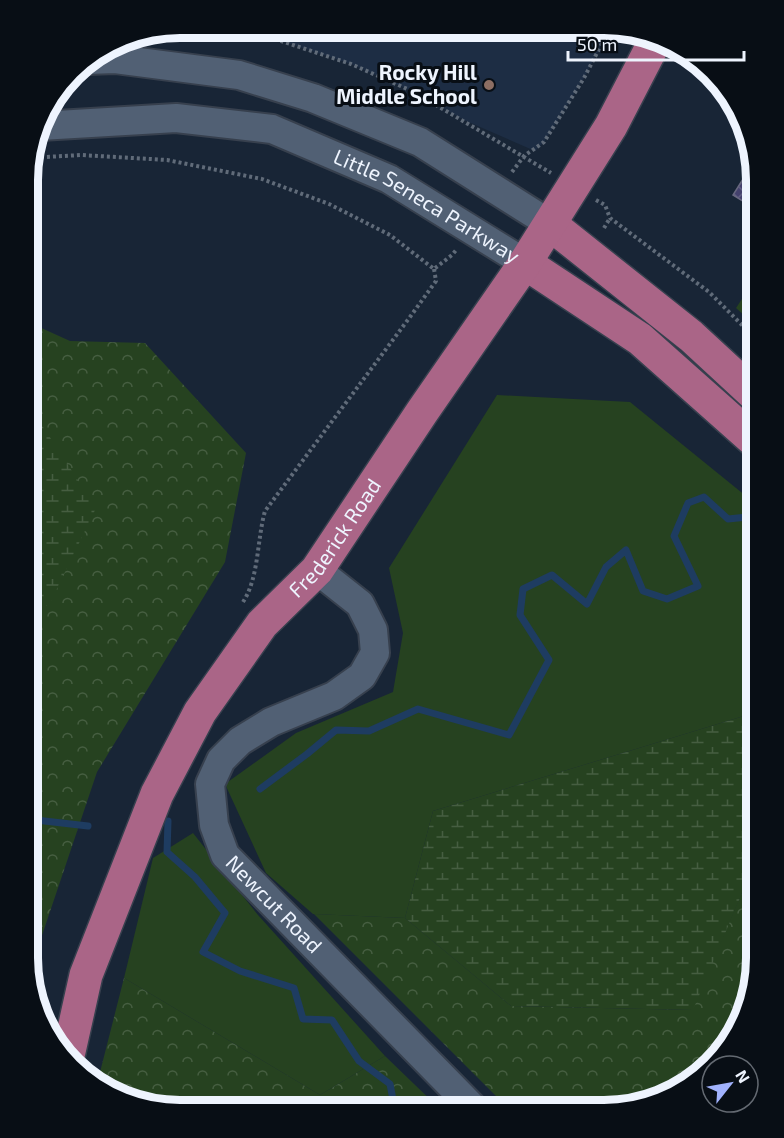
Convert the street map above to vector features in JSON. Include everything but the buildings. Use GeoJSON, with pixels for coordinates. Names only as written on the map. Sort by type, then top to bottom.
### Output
{"type":"FeatureCollection","features":[{"type":"Feature","properties":{"kind":"main road","name":"Frederick Road"},"geometry":{"type":"LineString","coordinates":[[70,1048],[86,975],[163,784],[200,712],[262,624],[317,570],[550,224],[611,126],[652,46]]}},
{"type":"Feature","properties":{"kind":"main road"},"geometry":{"type":"LineString","coordinates":[[550,224],[691,336],[746,387]]}},
{"type":"Feature","properties":{"kind":"main road","name":"Little Seneca Parkway"},"geometry":{"type":"LineString","coordinates":[[525,263],[639,339],[746,433]]}},
{"type":"Feature","properties":{"kind":"street"},"geometry":{"type":"LineString","coordinates":[[103,59],[116,59],[239,75],[313,98],[420,142],[550,224]]}},
{"type":"Feature","properties":{"kind":"street","name":"Little Seneca Parkway"},"geometry":{"type":"LineString","coordinates":[[48,126],[176,118],[272,129],[389,178],[525,263]]}},
{"type":"Feature","properties":{"kind":"street","name":"Newcut Road"},"geometry":{"type":"LineString","coordinates":[[317,570],[360,604],[373,630],[375,652],[362,676],[334,696],[271,722],[240,741],[221,760],[210,784],[214,825],[225,855],[465,1100]]}},
{"type":"Feature","properties":{"kind":"path"},"geometry":{"type":"LineString","coordinates":[[270,38],[351,64],[414,92],[538,165]]}},
{"type":"Feature","properties":{"kind":"path"},"geometry":{"type":"LineString","coordinates":[[506,179],[524,156],[544,142],[584,78],[605,38]]}},
{"type":"Feature","properties":{"kind":"path"},"geometry":{"type":"LineString","coordinates":[[40,157],[81,155],[167,160],[262,179],[329,204],[390,235],[434,268],[436,280],[265,511],[260,528],[254,575],[246,597],[239,607]]}},
{"type":"Feature","properties":{"kind":"path"},"geometry":{"type":"LineString","coordinates":[[605,205],[610,218],[709,292],[746,329]]}},
{"type":"Feature","properties":{"kind":"path"},"geometry":{"type":"LineString","coordinates":[[604,228],[610,218]]}},
{"type":"Feature","properties":{"kind":"path"},"geometry":{"type":"LineString","coordinates":[[434,268],[452,255]]}},
{"type":"Feature","properties":{"kind":"shaded area","name":"Rocky Hill Middle School"},"geometry":{"type":"Polygon","coordinates":[[[270,38],[605,38],[584,78],[544,142],[535,151],[464,120],[414,92],[351,64],[270,38]]]}},
{"type":"Feature","properties":{"kind":"green space"},"geometry":{"type":"Polygon","coordinates":[[[746,293],[746,317],[736,308],[746,293]]]}},
{"type":"Feature","properties":{"kind":"green space"},"geometry":{"type":"Polygon","coordinates":[[[38,327],[70,341],[145,343],[246,453],[225,562],[97,772],[38,947],[38,327]]]}},
{"type":"Feature","properties":{"kind":"green space"},"geometry":{"type":"Polygon","coordinates":[[[497,395],[630,402],[746,496],[746,715],[433,811],[405,918],[313,914],[266,873],[225,784],[296,733],[393,692],[403,633],[389,568],[497,395]]]}},
{"type":"Feature","properties":{"kind":"green space"},"geometry":{"type":"Polygon","coordinates":[[[38,422],[96,508],[50,603],[38,612],[38,422]]]}},
{"type":"Feature","properties":{"kind":"green space"},"geometry":{"type":"Polygon","coordinates":[[[746,715],[746,883],[693,1010],[511,1006],[405,918],[433,811],[746,715]]]}},
{"type":"Feature","properties":{"kind":"green space"},"geometry":{"type":"Polygon","coordinates":[[[193,833],[258,915],[385,1056],[320,1095],[124,978],[153,858],[193,833]]]}},
{"type":"Feature","properties":{"kind":"green space"},"geometry":{"type":"Polygon","coordinates":[[[746,883],[744,986],[732,1021],[723,1037],[709,1054],[700,1054],[700,1063],[683,1077],[650,1093],[614,1100],[500,1100],[314,914],[405,918],[511,1006],[692,1010],[746,883]]]}},
{"type":"Feature","properties":{"kind":"green space"},"geometry":{"type":"Polygon","coordinates":[[[124,978],[320,1095],[385,1056],[431,1100],[161,1099],[125,1090],[99,1076],[124,978]]]}},
{"type":"Feature","properties":{"kind":"waterway"},"geometry":{"type":"LineString","coordinates":[[260,789],[336,730],[369,731],[418,709],[509,735],[549,660],[520,615],[523,589],[552,575],[587,604],[606,567],[626,550],[643,591],[667,599],[698,586],[674,536],[688,503],[704,497],[728,519],[746,517]]}},
{"type":"Feature","properties":{"kind":"waterway"},"geometry":{"type":"LineString","coordinates":[[38,820],[88,826]]}},
{"type":"Feature","properties":{"kind":"waterway"},"geometry":{"type":"LineString","coordinates":[[168,821],[167,852],[195,877],[225,913],[203,952],[240,971],[294,988],[303,1019],[332,1020],[359,1061],[390,1084],[393,1100]]}},
{"type":"Feature","properties":{"kind":"place","name":"Rocky Hill Middle School"},"geometry":{"type":"Point","coordinates":[489,85]}}]}
